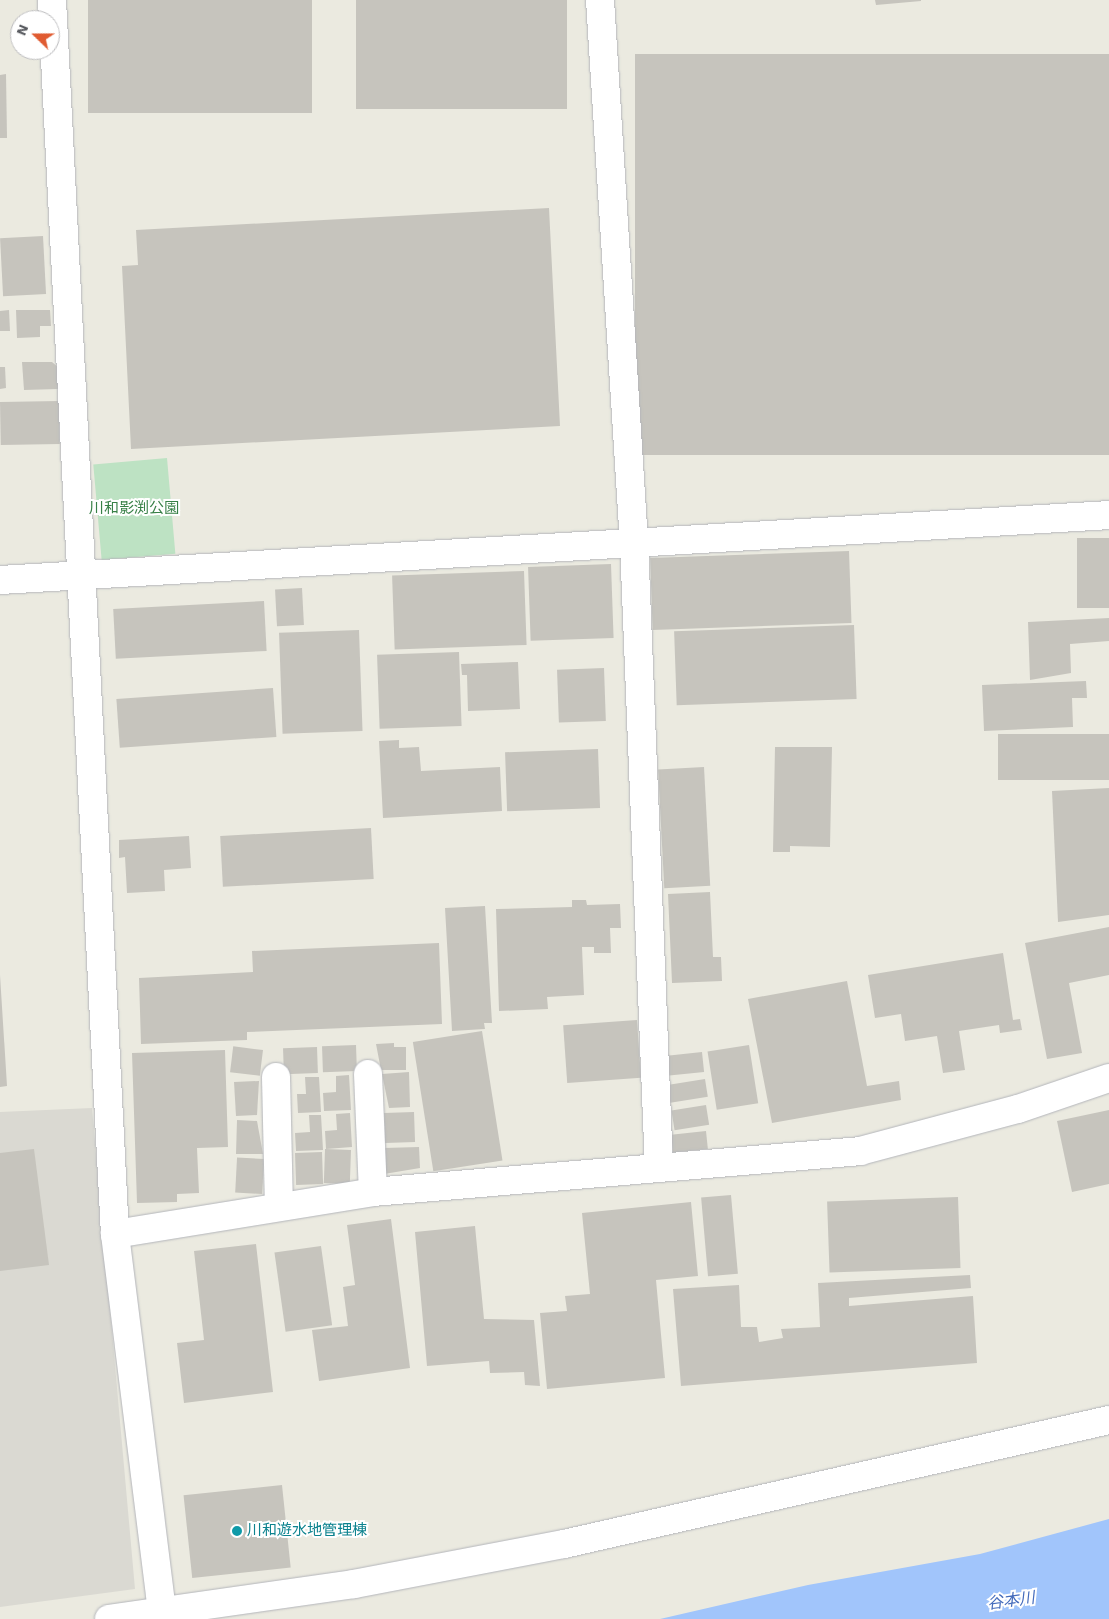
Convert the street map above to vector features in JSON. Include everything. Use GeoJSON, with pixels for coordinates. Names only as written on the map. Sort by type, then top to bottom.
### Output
{"type":"FeatureCollection","features":[{"type":"Feature","properties":{"kind":"street"},"geometry":{"type":"LineString","coordinates":[[52,0],[84,576],[114,1234],[162,1610]]}},
{"type":"Feature","properties":{"kind":"street"},"geometry":{"type":"LineString","coordinates":[[600,0],[634,543],[659,1167]]}},
{"type":"Feature","properties":{"kind":"street"},"geometry":{"type":"LineString","coordinates":[[0,580],[1109,515]]}},
{"type":"Feature","properties":{"kind":"street"},"geometry":{"type":"LineString","coordinates":[[368,1074],[373,1192]]}},
{"type":"Feature","properties":{"kind":"street"},"geometry":{"type":"LineString","coordinates":[[276,1076],[279,1206]]}},
{"type":"Feature","properties":{"kind":"street"},"geometry":{"type":"LineString","coordinates":[[114,1234],[373,1192],[860,1151],[1018,1109],[1109,1078]]}},
{"type":"Feature","properties":{"kind":"street"},"geometry":{"type":"LineString","coordinates":[[109,1619],[354,1584],[564,1544],[1109,1420]]}},
{"type":"Feature","properties":{"kind":"shaded area"},"geometry":{"type":"Polygon","coordinates":[[[92,1108],[135,1589],[0,1607],[0,1112],[92,1108]]]}},
{"type":"Feature","properties":{"kind":"green space","name":"川和影渕公園"},"geometry":{"type":"Polygon","coordinates":[[[167,458],[175,554],[102,560],[93,464],[167,458]]]}},
{"type":"Feature","properties":{"kind":"water","name":"谷本川"},"geometry":{"type":"Polygon","coordinates":[[[1109,1519],[1109,1619],[660,1619],[808,1585],[980,1554],[1109,1519]]]}},
{"type":"Feature","properties":{"kind":"building"},"geometry":{"type":"Polygon","coordinates":[[[88,0],[312,0],[312,113],[88,113],[88,0]]]}},
{"type":"Feature","properties":{"kind":"building"},"geometry":{"type":"Polygon","coordinates":[[[356,0],[567,0],[567,109],[356,109],[356,0]]]}},
{"type":"Feature","properties":{"kind":"building"},"geometry":{"type":"Polygon","coordinates":[[[875,0],[921,0],[921,1],[876,5],[875,0]]]}},
{"type":"Feature","properties":{"kind":"building"},"geometry":{"type":"Polygon","coordinates":[[[635,54],[1109,54],[1109,455],[635,455],[635,54]]]}},
{"type":"Feature","properties":{"kind":"building"},"geometry":{"type":"Polygon","coordinates":[[[6,74],[7,138],[0,138],[0,75],[6,74]]]}},
{"type":"Feature","properties":{"kind":"building"},"geometry":{"type":"Polygon","coordinates":[[[549,208],[560,426],[131,449],[122,266],[138,265],[136,230],[549,208]]]}},
{"type":"Feature","properties":{"kind":"building"},"geometry":{"type":"Polygon","coordinates":[[[43,236],[46,294],[3,296],[0,238],[43,236]]]}},
{"type":"Feature","properties":{"kind":"building"},"geometry":{"type":"Polygon","coordinates":[[[9,310],[10,331],[0,331],[0,311],[9,310]]]}},
{"type":"Feature","properties":{"kind":"building"},"geometry":{"type":"Polygon","coordinates":[[[16,310],[50,310],[51,326],[40,326],[40,337],[17,338],[16,310]]]}},
{"type":"Feature","properties":{"kind":"building"},"geometry":{"type":"Polygon","coordinates":[[[22,362],[52,362],[59,368],[58,389],[24,390],[22,362]]]}},
{"type":"Feature","properties":{"kind":"building"},"geometry":{"type":"Polygon","coordinates":[[[0,367],[5,367],[6,388],[0,389],[0,367]]]}},
{"type":"Feature","properties":{"kind":"building"},"geometry":{"type":"Polygon","coordinates":[[[59,401],[60,444],[1,445],[0,402],[59,401]]]}},
{"type":"Feature","properties":{"kind":"building"},"geometry":{"type":"Polygon","coordinates":[[[1077,538],[1109,538],[1109,608],[1077,608],[1077,538]]]}},
{"type":"Feature","properties":{"kind":"building"},"geometry":{"type":"Polygon","coordinates":[[[849,551],[852,623],[653,630],[650,558],[849,551]]]}},
{"type":"Feature","properties":{"kind":"building"},"geometry":{"type":"Polygon","coordinates":[[[611,564],[614,638],[531,641],[528,567],[611,564]]]}},
{"type":"Feature","properties":{"kind":"building"},"geometry":{"type":"Polygon","coordinates":[[[524,571],[527,645],[395,650],[392,576],[524,571]]]}},
{"type":"Feature","properties":{"kind":"building"},"geometry":{"type":"Polygon","coordinates":[[[302,588],[304,625],[277,626],[275,589],[302,588]]]}},
{"type":"Feature","properties":{"kind":"building"},"geometry":{"type":"Polygon","coordinates":[[[264,601],[267,651],[116,659],[113,609],[264,601]]]}},
{"type":"Feature","properties":{"kind":"building"},"geometry":{"type":"Polygon","coordinates":[[[1109,618],[1109,641],[1070,644],[1071,673],[1030,680],[1028,622],[1109,618]]]}},
{"type":"Feature","properties":{"kind":"building"},"geometry":{"type":"Polygon","coordinates":[[[854,625],[857,699],[677,705],[674,631],[854,625]]]}},
{"type":"Feature","properties":{"kind":"building"},"geometry":{"type":"Polygon","coordinates":[[[359,630],[363,731],[283,734],[279,633],[359,630]]]}},
{"type":"Feature","properties":{"kind":"building"},"geometry":{"type":"Polygon","coordinates":[[[459,652],[462,726],[380,729],[377,655],[459,652]]]}},
{"type":"Feature","properties":{"kind":"building"},"geometry":{"type":"Polygon","coordinates":[[[518,662],[520,709],[468,711],[467,675],[462,675],[461,664],[518,662]]]}},
{"type":"Feature","properties":{"kind":"building"},"geometry":{"type":"Polygon","coordinates":[[[604,668],[606,721],[559,723],[557,670],[604,668]]]}},
{"type":"Feature","properties":{"kind":"building"},"geometry":{"type":"Polygon","coordinates":[[[1086,681],[1087,698],[1072,698],[1073,727],[984,731],[982,685],[1086,681]]]}},
{"type":"Feature","properties":{"kind":"building"},"geometry":{"type":"Polygon","coordinates":[[[273,688],[276,737],[120,748],[116,699],[273,688]]]}},
{"type":"Feature","properties":{"kind":"building"},"geometry":{"type":"Polygon","coordinates":[[[998,734],[1109,734],[1109,780],[998,780],[998,734]]]}},
{"type":"Feature","properties":{"kind":"building"},"geometry":{"type":"Polygon","coordinates":[[[399,740],[399,748],[419,747],[421,771],[500,767],[502,811],[383,818],[379,741],[399,740]]]}},
{"type":"Feature","properties":{"kind":"building"},"geometry":{"type":"Polygon","coordinates":[[[775,747],[832,747],[830,847],[790,846],[790,852],[773,852],[775,747]]]}},
{"type":"Feature","properties":{"kind":"building"},"geometry":{"type":"Polygon","coordinates":[[[598,749],[600,808],[507,811],[505,752],[598,749]]]}},
{"type":"Feature","properties":{"kind":"building"},"geometry":{"type":"Polygon","coordinates":[[[704,767],[710,886],[664,888],[658,769],[704,767]]]}},
{"type":"Feature","properties":{"kind":"building"},"geometry":{"type":"Polygon","coordinates":[[[1109,788],[1109,915],[1058,922],[1052,791],[1109,788]]]}},
{"type":"Feature","properties":{"kind":"building"},"geometry":{"type":"Polygon","coordinates":[[[371,828],[374,879],[223,887],[220,836],[371,828]]]}},
{"type":"Feature","properties":{"kind":"building"},"geometry":{"type":"Polygon","coordinates":[[[189,836],[191,868],[164,870],[165,891],[127,893],[125,857],[119,858],[119,840],[189,836]]]}},
{"type":"Feature","properties":{"kind":"building"},"geometry":{"type":"Polygon","coordinates":[[[710,892],[713,957],[721,957],[722,981],[672,983],[668,894],[710,892]]]}},
{"type":"Feature","properties":{"kind":"building"},"geometry":{"type":"Polygon","coordinates":[[[572,900],[586,900],[587,905],[620,904],[621,928],[610,928],[611,953],[594,953],[594,947],[582,947],[584,995],[547,997],[548,1009],[499,1011],[496,909],[572,907],[572,900]]]}},
{"type":"Feature","properties":{"kind":"building"},"geometry":{"type":"Polygon","coordinates":[[[485,906],[492,1023],[484,1023],[485,1029],[452,1031],[445,908],[485,906]]]}},
{"type":"Feature","properties":{"kind":"building"},"geometry":{"type":"Polygon","coordinates":[[[1109,927],[1109,975],[1069,983],[1082,1053],[1047,1059],[1025,943],[1109,927]]]}},
{"type":"Feature","properties":{"kind":"building"},"geometry":{"type":"Polygon","coordinates":[[[439,943],[442,1024],[247,1032],[247,1040],[141,1044],[139,978],[253,972],[252,951],[439,943]]]}},
{"type":"Feature","properties":{"kind":"building"},"geometry":{"type":"Polygon","coordinates":[[[1003,953],[1013,1020],[1020,1019],[1022,1030],[1000,1033],[999,1025],[959,1031],[965,1070],[943,1073],[937,1036],[905,1041],[901,1014],[875,1018],[868,975],[1003,953]]]}},
{"type":"Feature","properties":{"kind":"building"},"geometry":{"type":"Polygon","coordinates":[[[0,975],[7,1086],[0,1087],[0,975]]]}},
{"type":"Feature","properties":{"kind":"building"},"geometry":{"type":"Polygon","coordinates":[[[847,981],[867,1086],[899,1081],[901,1100],[772,1123],[748,999],[847,981]]]}},
{"type":"Feature","properties":{"kind":"building"},"geometry":{"type":"Polygon","coordinates":[[[637,1020],[641,1078],[567,1083],[563,1025],[637,1020]]]}},
{"type":"Feature","properties":{"kind":"building"},"geometry":{"type":"Polygon","coordinates":[[[482,1031],[502,1160],[433,1171],[413,1042],[482,1031]]]}},
{"type":"Feature","properties":{"kind":"building"},"geometry":{"type":"Polygon","coordinates":[[[394,1043],[394,1047],[406,1047],[406,1070],[381,1070],[376,1044],[394,1043]]]}},
{"type":"Feature","properties":{"kind":"building"},"geometry":{"type":"Polygon","coordinates":[[[356,1045],[357,1071],[323,1072],[322,1046],[356,1045]]]}},
{"type":"Feature","properties":{"kind":"building"},"geometry":{"type":"Polygon","coordinates":[[[749,1045],[758,1103],[717,1110],[708,1052],[749,1045]]]}},
{"type":"Feature","properties":{"kind":"building"},"geometry":{"type":"Polygon","coordinates":[[[233,1046],[263,1050],[260,1076],[230,1072],[233,1046]]]}},
{"type":"Feature","properties":{"kind":"building"},"geometry":{"type":"Polygon","coordinates":[[[317,1047],[318,1073],[284,1074],[283,1048],[317,1047]]]}},
{"type":"Feature","properties":{"kind":"building"},"geometry":{"type":"Polygon","coordinates":[[[225,1050],[228,1147],[197,1148],[199,1193],[177,1194],[177,1202],[137,1203],[132,1053],[225,1050]]]}},
{"type":"Feature","properties":{"kind":"building"},"geometry":{"type":"Polygon","coordinates":[[[702,1052],[704,1072],[669,1076],[667,1056],[702,1052]]]}},
{"type":"Feature","properties":{"kind":"building"},"geometry":{"type":"Polygon","coordinates":[[[409,1072],[410,1107],[389,1108],[382,1074],[409,1072]]]}},
{"type":"Feature","properties":{"kind":"building"},"geometry":{"type":"Polygon","coordinates":[[[349,1075],[351,1110],[324,1111],[323,1093],[336,1092],[336,1076],[349,1075]]]}},
{"type":"Feature","properties":{"kind":"building"},"geometry":{"type":"Polygon","coordinates":[[[305,1077],[319,1077],[321,1112],[298,1113],[297,1094],[306,1094],[305,1077]]]}},
{"type":"Feature","properties":{"kind":"building"},"geometry":{"type":"Polygon","coordinates":[[[705,1079],[708,1097],[670,1103],[667,1085],[705,1079]]]}},
{"type":"Feature","properties":{"kind":"building"},"geometry":{"type":"Polygon","coordinates":[[[259,1081],[257,1115],[236,1116],[234,1082],[259,1081]]]}},
{"type":"Feature","properties":{"kind":"building"},"geometry":{"type":"Polygon","coordinates":[[[706,1105],[709,1125],[675,1130],[671,1110],[706,1105]]]}},
{"type":"Feature","properties":{"kind":"building"},"geometry":{"type":"Polygon","coordinates":[[[1109,1110],[1109,1184],[1072,1192],[1057,1121],[1109,1110]]]}},
{"type":"Feature","properties":{"kind":"building"},"geometry":{"type":"Polygon","coordinates":[[[414,1112],[415,1142],[385,1143],[384,1113],[414,1112]]]}},
{"type":"Feature","properties":{"kind":"building"},"geometry":{"type":"Polygon","coordinates":[[[350,1113],[352,1147],[326,1149],[325,1131],[337,1130],[336,1114],[350,1113]]]}},
{"type":"Feature","properties":{"kind":"building"},"geometry":{"type":"Polygon","coordinates":[[[309,1115],[321,1115],[323,1150],[296,1151],[295,1133],[310,1132],[309,1115]]]}},
{"type":"Feature","properties":{"kind":"building"},"geometry":{"type":"Polygon","coordinates":[[[237,1120],[257,1121],[263,1154],[236,1154],[237,1120]]]}},
{"type":"Feature","properties":{"kind":"building"},"geometry":{"type":"Polygon","coordinates":[[[706,1131],[708,1149],[673,1153],[671,1135],[706,1131]]]}},
{"type":"Feature","properties":{"kind":"building"},"geometry":{"type":"Polygon","coordinates":[[[419,1147],[420,1168],[384,1174],[384,1148],[419,1147]]]}},
{"type":"Feature","properties":{"kind":"building"},"geometry":{"type":"Polygon","coordinates":[[[34,1149],[49,1265],[0,1271],[0,1153],[34,1149]]]}},
{"type":"Feature","properties":{"kind":"building"},"geometry":{"type":"Polygon","coordinates":[[[325,1149],[351,1150],[350,1184],[324,1183],[325,1149]]]}},
{"type":"Feature","properties":{"kind":"building"},"geometry":{"type":"Polygon","coordinates":[[[322,1152],[323,1184],[296,1185],[295,1153],[322,1152]]]}},
{"type":"Feature","properties":{"kind":"building"},"geometry":{"type":"Polygon","coordinates":[[[237,1158],[264,1159],[262,1194],[235,1193],[237,1158]]]}},
{"type":"Feature","properties":{"kind":"building"},"geometry":{"type":"Polygon","coordinates":[[[731,1195],[738,1274],[708,1276],[701,1198],[731,1195]]]}},
{"type":"Feature","properties":{"kind":"building"},"geometry":{"type":"Polygon","coordinates":[[[958,1197],[960,1268],[830,1273],[827,1202],[958,1197]]]}},
{"type":"Feature","properties":{"kind":"building"},"geometry":{"type":"Polygon","coordinates":[[[691,1202],[698,1276],[656,1280],[665,1378],[547,1389],[540,1313],[567,1311],[565,1296],[590,1294],[582,1213],[691,1202]]]}},
{"type":"Feature","properties":{"kind":"building"},"geometry":{"type":"Polygon","coordinates":[[[391,1219],[410,1368],[319,1381],[312,1330],[348,1326],[343,1287],[355,1285],[347,1225],[391,1219]]]}},
{"type":"Feature","properties":{"kind":"building"},"geometry":{"type":"Polygon","coordinates":[[[475,1226],[484,1319],[534,1320],[540,1386],[525,1385],[524,1372],[490,1373],[489,1361],[427,1366],[415,1232],[475,1226]]]}},
{"type":"Feature","properties":{"kind":"building"},"geometry":{"type":"Polygon","coordinates":[[[256,1244],[273,1392],[184,1403],[177,1343],[204,1340],[194,1251],[256,1244]]]}},
{"type":"Feature","properties":{"kind":"building"},"geometry":{"type":"Polygon","coordinates":[[[321,1246],[332,1325],[286,1332],[274,1253],[321,1246]]]}},
{"type":"Feature","properties":{"kind":"building"},"geometry":{"type":"Polygon","coordinates":[[[970,1275],[971,1288],[849,1298],[849,1306],[973,1296],[977,1363],[681,1386],[673,1289],[739,1285],[741,1327],[757,1327],[759,1342],[783,1338],[781,1329],[820,1327],[818,1283],[970,1275]]]}},
{"type":"Feature","properties":{"kind":"building","name":"川和遊水地管理棟"},"geometry":{"type":"Polygon","coordinates":[[[282,1485],[291,1568],[192,1578],[184,1495],[282,1485]]]}},
{"type":"Feature","properties":{"kind":"place","name":"川和遊水地管理棟"},"geometry":{"type":"Point","coordinates":[237,1531]}}]}
